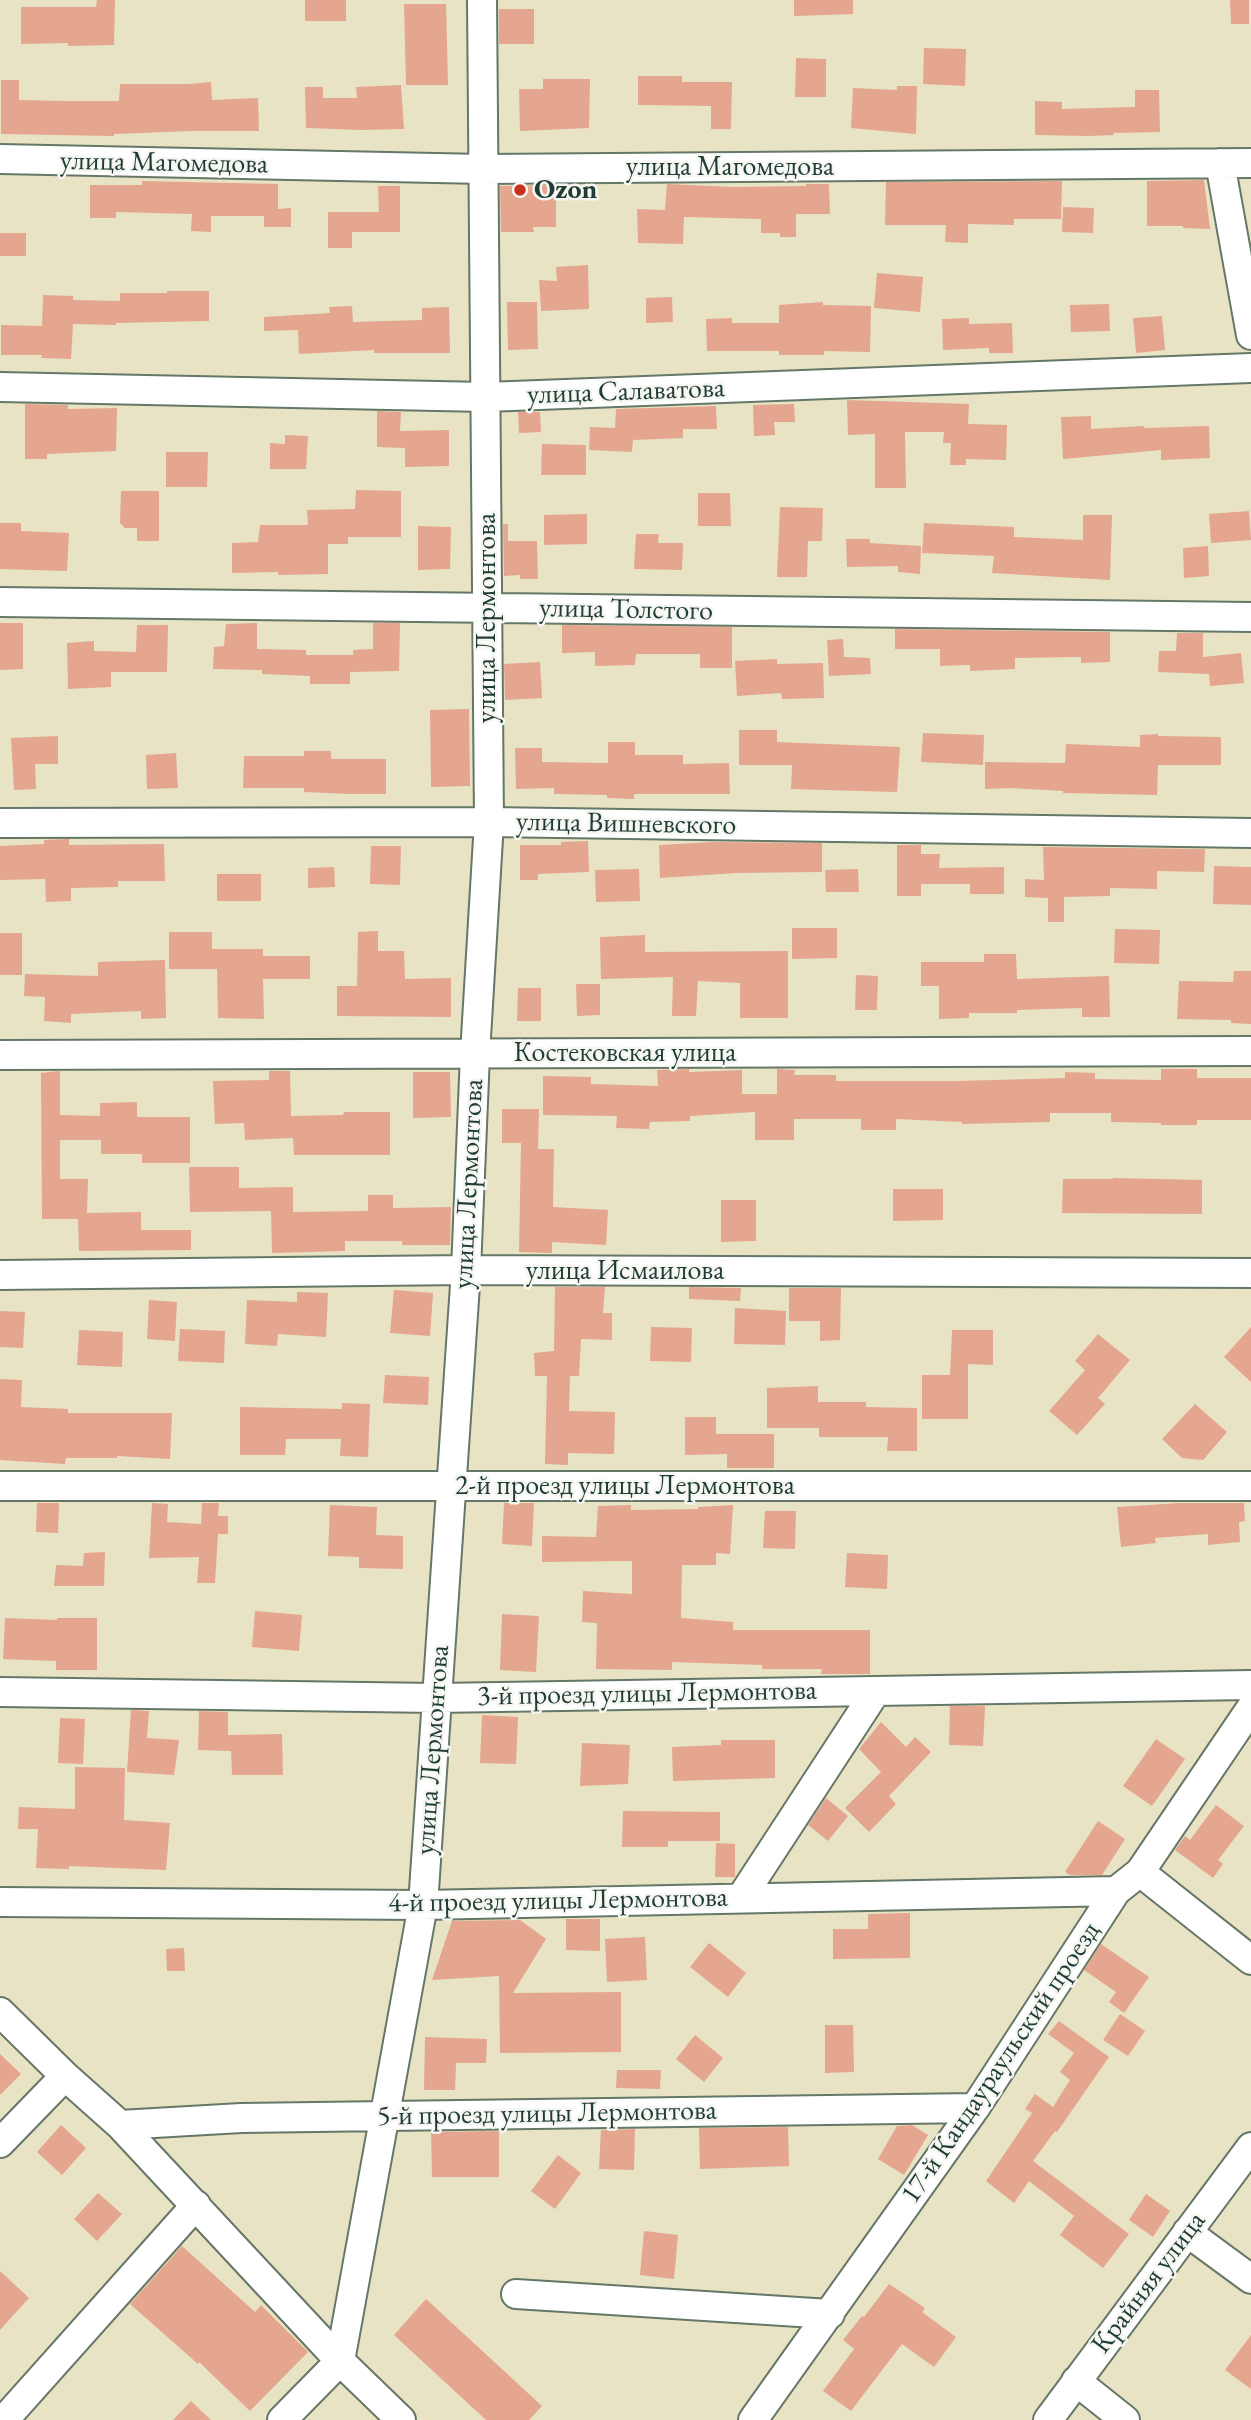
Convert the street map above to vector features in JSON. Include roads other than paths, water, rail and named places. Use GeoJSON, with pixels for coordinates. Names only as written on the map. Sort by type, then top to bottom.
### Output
{"type":"FeatureCollection","features":[{"type":"Feature","properties":{"kind":"street","name":"улица Лермонтова"},"geometry":{"type":"LineString","coordinates":[[340,2361],[423,1905],[466,1270],[489,822],[482,0]]}},
{"type":"Feature","properties":{"kind":"street","name":"улица Магомедова"},"geometry":{"type":"LineString","coordinates":[[0,159],[484,169],[1251,163]]}},
{"type":"Feature","properties":{"kind":"street"},"geometry":{"type":"LineString","coordinates":[[1220,163],[1251,335]]}},
{"type":"Feature","properties":{"kind":"street","name":"улица Салаватова"},"geometry":{"type":"LineString","coordinates":[[0,387],[486,397],[1251,368]]}},
{"type":"Feature","properties":{"kind":"street","name":"улица Толстого"},"geometry":{"type":"LineString","coordinates":[[0,602],[1251,617]]}},
{"type":"Feature","properties":{"kind":"street","name":"улица Вишневского"},"geometry":{"type":"LineString","coordinates":[[0,822],[489,822],[1251,833]]}},
{"type":"Feature","properties":{"kind":"street","name":"Костековская улица"},"geometry":{"type":"LineString","coordinates":[[0,1055],[1251,1051]]}},
{"type":"Feature","properties":{"kind":"street","name":"улица Исмаилова"},"geometry":{"type":"LineString","coordinates":[[0,1275],[466,1270],[1251,1273]]}},
{"type":"Feature","properties":{"kind":"street","name":"2-й проезд улицы Лермонтова"},"geometry":{"type":"LineString","coordinates":[[0,1486],[1251,1486]]}},
{"type":"Feature","properties":{"kind":"street","name":"3-й проезд улицы Лермонтова"},"geometry":{"type":"LineString","coordinates":[[0,1692],[438,1698],[1251,1685]]}},
{"type":"Feature","properties":{"kind":"street"},"geometry":{"type":"LineString","coordinates":[[741,1898],[876,1691]]}},
{"type":"Feature","properties":{"kind":"street","name":"17-й Кандаураульский проезд"},"geometry":{"type":"LineString","coordinates":[[753,2420],[975,2108],[1116,1891],[1140,1872],[1251,1708]]}},
{"type":"Feature","properties":{"kind":"street"},"geometry":{"type":"LineString","coordinates":[[1140,1872],[1251,1960]]}},
{"type":"Feature","properties":{"kind":"street","name":"4-й проезд улицы Лермонтова"},"geometry":{"type":"LineString","coordinates":[[0,1902],[423,1905],[1116,1891]]}},
{"type":"Feature","properties":{"kind":"street"},"geometry":{"type":"LineString","coordinates":[[0,2012],[65,2077],[120,2125],[340,2361],[401,2420]]}},
{"type":"Feature","properties":{"kind":"street"},"geometry":{"type":"LineString","coordinates":[[0,2143],[65,2077]]}},
{"type":"Feature","properties":{"kind":"street","name":"5-й проезд улицы Лермонтова"},"geometry":{"type":"LineString","coordinates":[[120,2125],[241,2118],[975,2108]]}},
{"type":"Feature","properties":{"kind":"street","name":"Крайняя улица"},"geometry":{"type":"LineString","coordinates":[[1048,2420],[1251,2147]]}},
{"type":"Feature","properties":{"kind":"street"},"geometry":{"type":"LineString","coordinates":[[4,2420],[196,2205]]}},
{"type":"Feature","properties":{"kind":"street"},"geometry":{"type":"LineString","coordinates":[[1187,2232],[1251,2279]]}},
{"type":"Feature","properties":{"kind":"street"},"geometry":{"type":"LineString","coordinates":[[516,2294],[830,2314]]}},
{"type":"Feature","properties":{"kind":"street"},"geometry":{"type":"LineString","coordinates":[[282,2420],[340,2361]]}},
{"type":"Feature","properties":{"kind":"street"},"geometry":{"type":"LineString","coordinates":[[1076,2381],[1125,2420]]}},
{"type":"Feature","properties":{"kind":"place","name":"Ozon"},"geometry":{"type":"Point","coordinates":[520,190]}}]}
